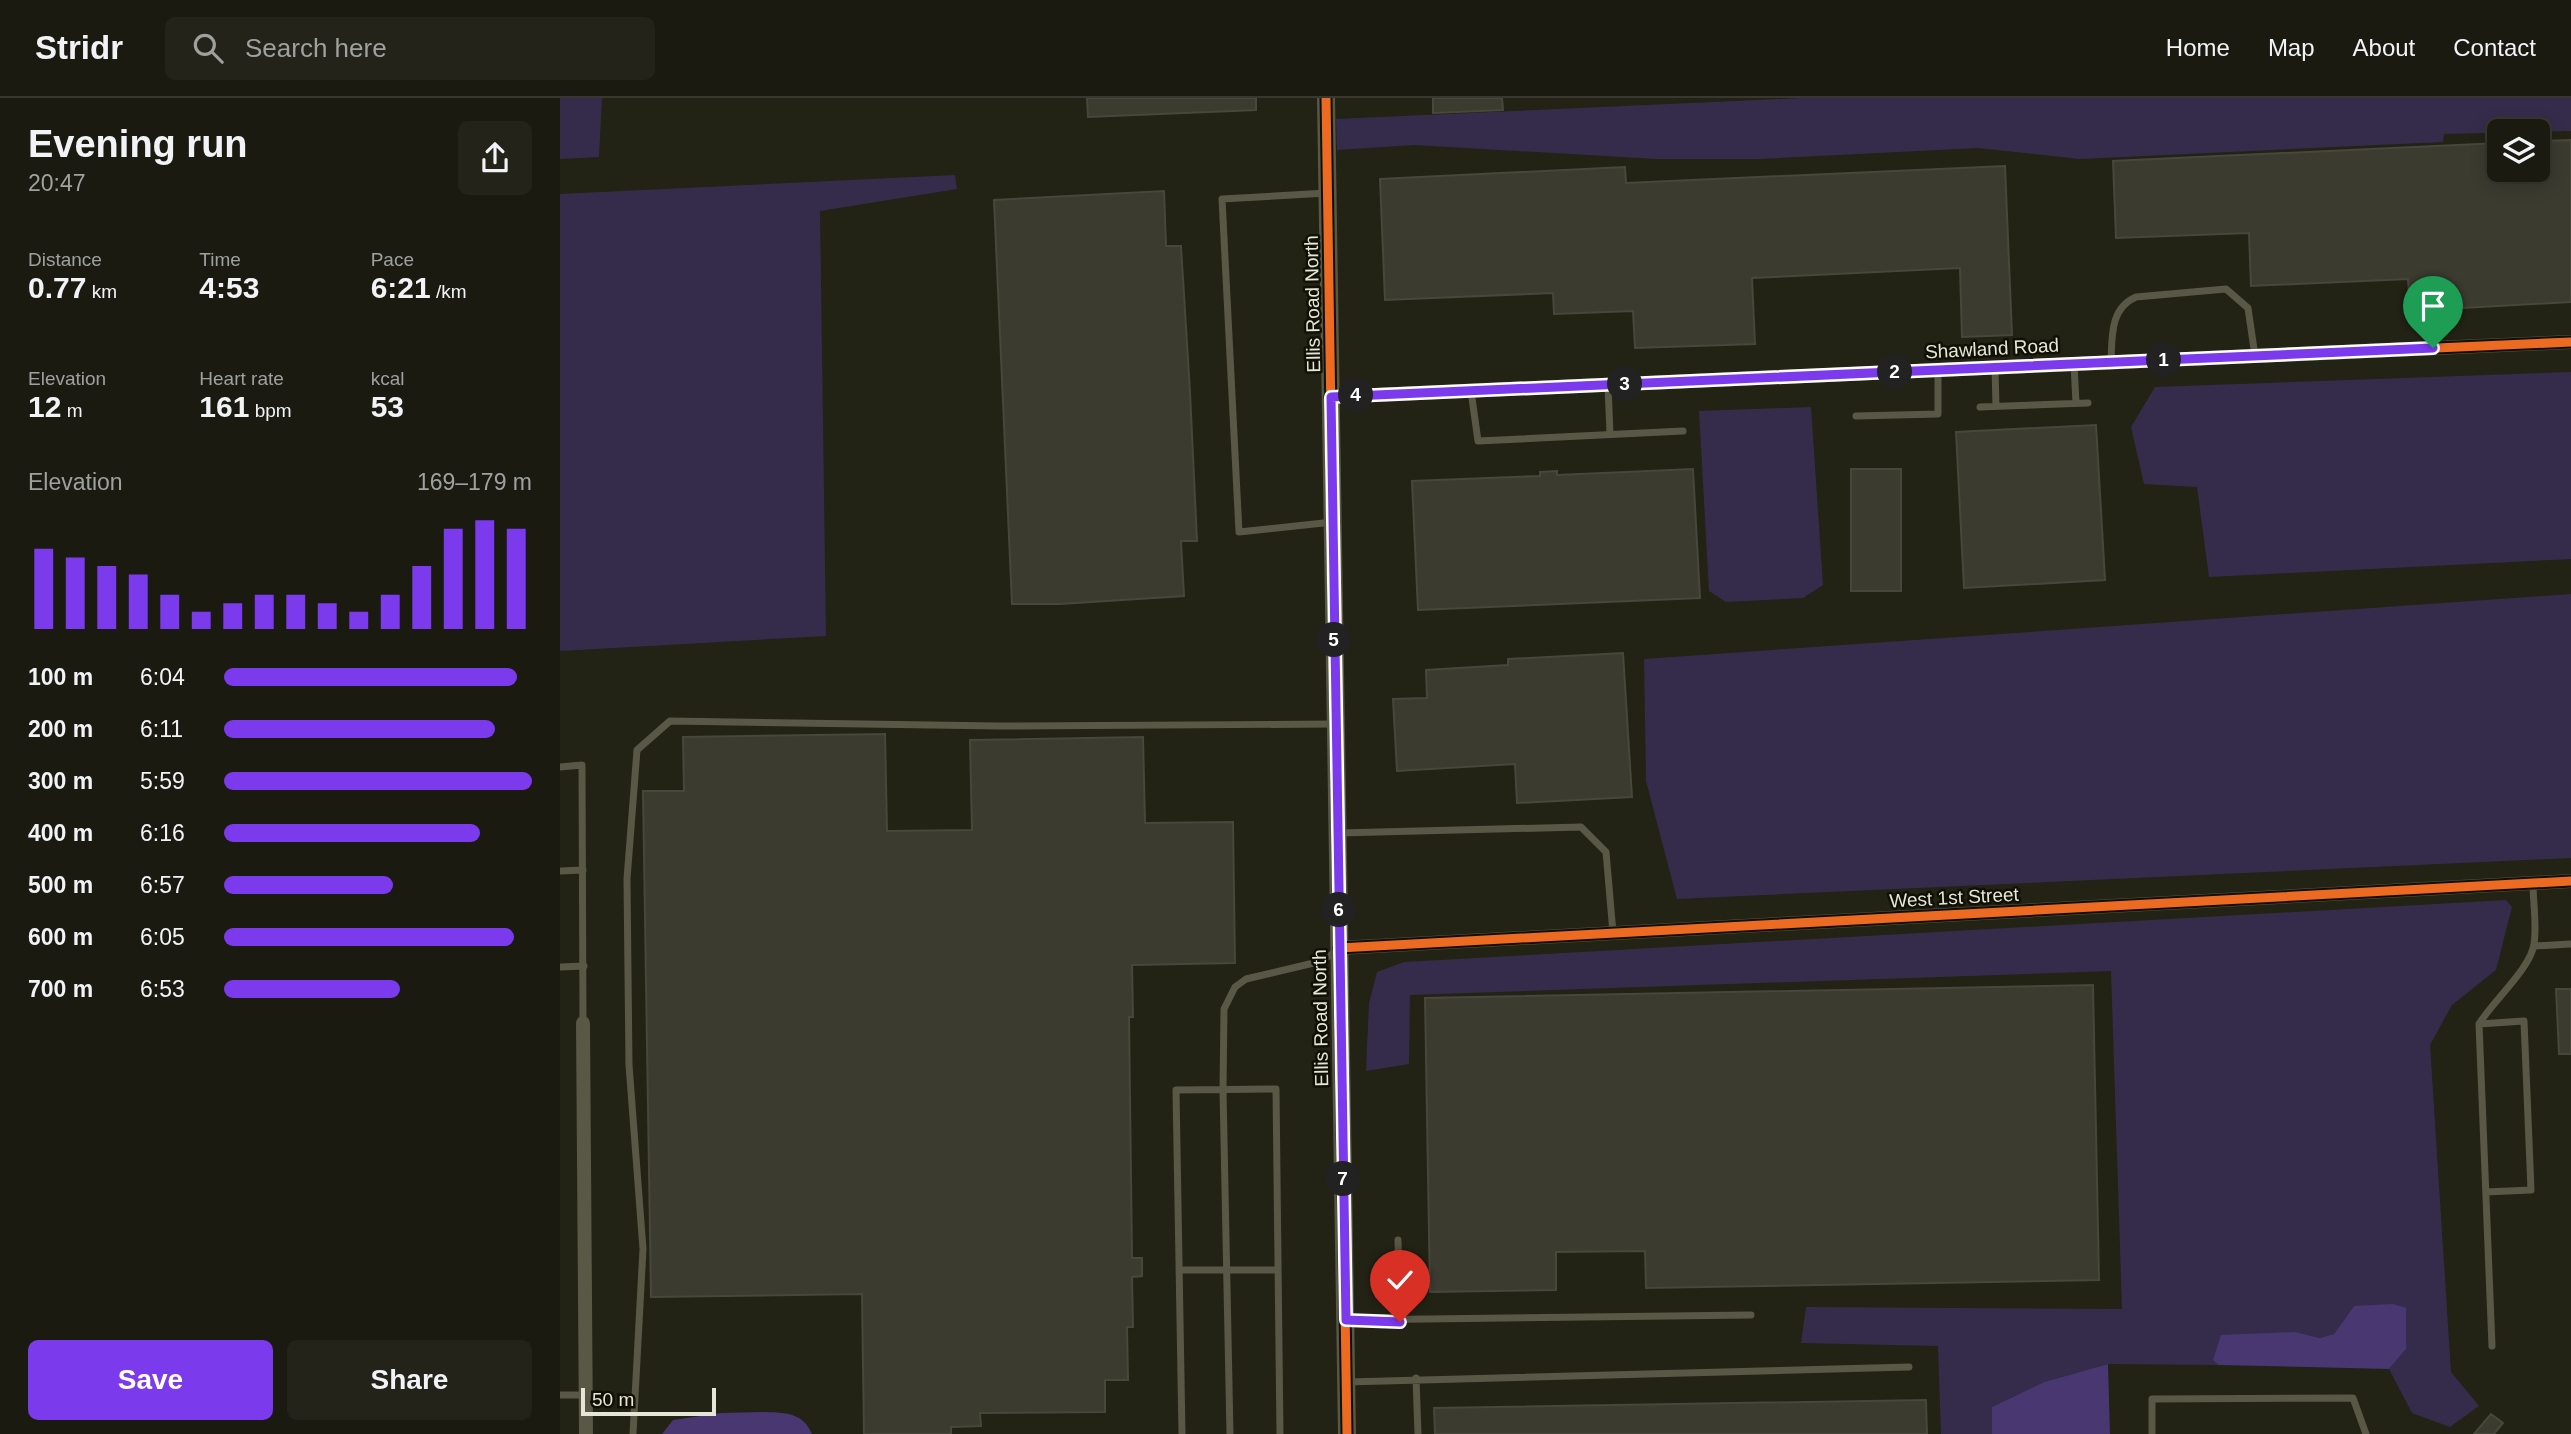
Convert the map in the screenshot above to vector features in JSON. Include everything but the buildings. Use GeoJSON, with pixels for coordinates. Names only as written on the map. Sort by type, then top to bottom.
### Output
{"type":"FeatureCollection","features":[{"type":"Feature","properties":{"kind":"street","name":"Ellis Road North"},"geometry":{"type":"LineString","coordinates":[[1326,98],[1347,1434]]}},
{"type":"Feature","properties":{"kind":"street","name":"Shawland Road"},"geometry":{"type":"LineString","coordinates":[[1331,397],[2571,342]]}},
{"type":"Feature","properties":{"kind":"street","name":"West 1st Street"},"geometry":{"type":"LineString","coordinates":[[1339,948],[2571,881]]}},
{"type":"Feature","properties":{"kind":"street"},"geometry":{"type":"LineString","coordinates":[[583,1023],[586,1434]]}},
{"type":"Feature","properties":{"kind":"lane"},"geometry":{"type":"LineString","coordinates":[[1328,193],[1222,199],[1239,532],[1332,522]]}},
{"type":"Feature","properties":{"kind":"lane"},"geometry":{"type":"LineString","coordinates":[[2111,362],[2116,316],[2125,301],[2136,297],[2226,289],[2248,308],[2255,356]]}},
{"type":"Feature","properties":{"kind":"lane"},"geometry":{"type":"LineString","coordinates":[[2074,364],[2076,404]]}},
{"type":"Feature","properties":{"kind":"lane"},"geometry":{"type":"LineString","coordinates":[[1995,368],[1997,407]]}},
{"type":"Feature","properties":{"kind":"lane"},"geometry":{"type":"LineString","coordinates":[[1856,416],[1938,414],[1938,370]]}},
{"type":"Feature","properties":{"kind":"lane"},"geometry":{"type":"LineString","coordinates":[[1608,385],[1611,434]]}},
{"type":"Feature","properties":{"kind":"lane"},"geometry":{"type":"LineString","coordinates":[[1471,391],[1478,441],[1683,431]]}},
{"type":"Feature","properties":{"kind":"lane"},"geometry":{"type":"LineString","coordinates":[[1980,407],[2088,403]]}},
{"type":"Feature","properties":{"kind":"lane"},"geometry":{"type":"LineString","coordinates":[[633,1434],[643,1249],[629,1065],[627,879],[637,750],[670,721],[999,726],[1335,724]]}},
{"type":"Feature","properties":{"kind":"lane"},"geometry":{"type":"LineString","coordinates":[[560,767],[582,765],[583,1023]]}},
{"type":"Feature","properties":{"kind":"lane"},"geometry":{"type":"LineString","coordinates":[[1338,833],[1581,827],[1606,852],[1613,933]]}},
{"type":"Feature","properties":{"kind":"lane"},"geometry":{"type":"LineString","coordinates":[[560,871],[583,870]]}},
{"type":"Feature","properties":{"kind":"lane"},"geometry":{"type":"LineString","coordinates":[[2492,1346],[2479,1024],[2491,1003],[2508,990],[2534,946],[2533,883]]}},
{"type":"Feature","properties":{"kind":"lane"},"geometry":{"type":"LineString","coordinates":[[2534,946],[2571,944]]}},
{"type":"Feature","properties":{"kind":"lane"},"geometry":{"type":"LineString","coordinates":[[1230,1434],[1225,1270],[1224,1009],[1235,987],[1246,979],[1322,961],[1339,948]]}},
{"type":"Feature","properties":{"kind":"lane"},"geometry":{"type":"LineString","coordinates":[[560,967],[584,966]]}},
{"type":"Feature","properties":{"kind":"lane"},"geometry":{"type":"LineString","coordinates":[[2479,1024],[2524,1021],[2530,1151],[2531,1190],[2486,1192]]}},
{"type":"Feature","properties":{"kind":"lane"},"geometry":{"type":"LineString","coordinates":[[1182,1434],[1175,1090],[1276,1089],[1280,1434]]}},
{"type":"Feature","properties":{"kind":"lane"},"geometry":{"type":"LineString","coordinates":[[1398,1240],[1400,1322]]}},
{"type":"Feature","properties":{"kind":"lane"},"geometry":{"type":"LineString","coordinates":[[1179,1270],[1278,1270]]}},
{"type":"Feature","properties":{"kind":"lane"},"geometry":{"type":"LineString","coordinates":[[1346,1320],[1400,1322],[1751,1315]]}},
{"type":"Feature","properties":{"kind":"lane"},"geometry":{"type":"LineString","coordinates":[[1347,1382],[1416,1378],[1909,1367]]}},
{"type":"Feature","properties":{"kind":"lane"},"geometry":{"type":"LineString","coordinates":[[1416,1378],[1418,1434]]}},
{"type":"Feature","properties":{"kind":"lane"},"geometry":{"type":"LineString","coordinates":[[560,1395],[585,1395]]}},
{"type":"Feature","properties":{"kind":"lane"},"geometry":{"type":"LineString","coordinates":[[2152,1434],[2152,1399],[2353,1398],[2366,1434]]}},
{"type":"Feature","properties":{"kind":"shaded area"},"geometry":{"type":"Polygon","coordinates":[[[560,98],[602,98],[599,157],[560,159],[560,98]]]}},
{"type":"Feature","properties":{"kind":"shaded area"},"geometry":{"type":"Polygon","coordinates":[[[1804,98],[2571,98],[2571,131],[2550,131],[2550,119],[2487,119],[2487,133],[2444,134],[2443,142],[2080,159],[1978,148],[1758,159],[1656,159],[1414,145],[1337,150],[1336,119],[1804,98]]]}},
{"type":"Feature","properties":{"kind":"shaded area"},"geometry":{"type":"Polygon","coordinates":[[[955,175],[957,189],[820,211],[826,636],[560,651],[560,194],[955,175]]]}},
{"type":"Feature","properties":{"kind":"shaded area"},"geometry":{"type":"Polygon","coordinates":[[[2571,372],[2571,559],[2209,577],[2197,487],[2144,484],[2131,427],[2155,387],[2571,372]]]}},
{"type":"Feature","properties":{"kind":"shaded area"},"geometry":{"type":"Polygon","coordinates":[[[1811,407],[1823,585],[1803,598],[1726,602],[1709,591],[1699,411],[1811,407]]]}},
{"type":"Feature","properties":{"kind":"shaded area"},"geometry":{"type":"Polygon","coordinates":[[[2571,594],[2571,858],[1677,899],[1646,781],[1644,659],[2571,594]]]}},
{"type":"Feature","properties":{"kind":"shaded area"},"geometry":{"type":"Polygon","coordinates":[[[2506,900],[2512,907],[2496,970],[2452,1005],[2430,1045],[2451,1372],[2479,1406],[2450,1427],[2412,1413],[2389,1369],[2406,1349],[2354,1306],[2334,1334],[2320,1338],[2296,1332],[2213,1359],[2219,1365],[2108,1364],[2044,1382],[1992,1407],[1992,1434],[1941,1434],[1938,1346],[1801,1343],[1806,1307],[2122,1309],[2111,971],[1410,995],[1409,1064],[1366,1071],[1369,1003],[1377,972],[1404,962],[2506,900]]]}},
{"type":"Feature","properties":{"kind":"shaded area"},"geometry":{"type":"Polygon","coordinates":[[[2393,1304],[2406,1308],[2406,1349],[2389,1369],[2219,1365],[2213,1360],[2221,1335],[2296,1332],[2320,1338],[2334,1334],[2354,1306],[2393,1304]]]}},
{"type":"Feature","properties":{"kind":"shaded area"},"geometry":{"type":"Polygon","coordinates":[[[2108,1364],[2110,1434],[1992,1434],[1992,1407],[2044,1382],[2108,1364]]]}},
{"type":"Feature","properties":{"kind":"shaded area"},"geometry":{"type":"Polygon","coordinates":[[[766,1412],[794,1415],[804,1422],[812,1434],[662,1434],[673,1420],[721,1413],[766,1412]]]}},
{"type":"Feature","properties":{"kind":"cycle path"},"geometry":{"type":"LineString","coordinates":[[1326,98],[1347,1434]]}},
{"type":"Feature","properties":{"kind":"cycle path"},"geometry":{"type":"LineString","coordinates":[[1330,397],[2571,342]]}},
{"type":"Feature","properties":{"kind":"cycle path"},"geometry":{"type":"LineString","coordinates":[[1339,948],[2571,881]]}},
{"type":"Feature","properties":{"kind":"route"},"geometry":{"type":"LineString","coordinates":[[1400,1322],[1346,1320],[1331,397],[2433,348]]}}]}
